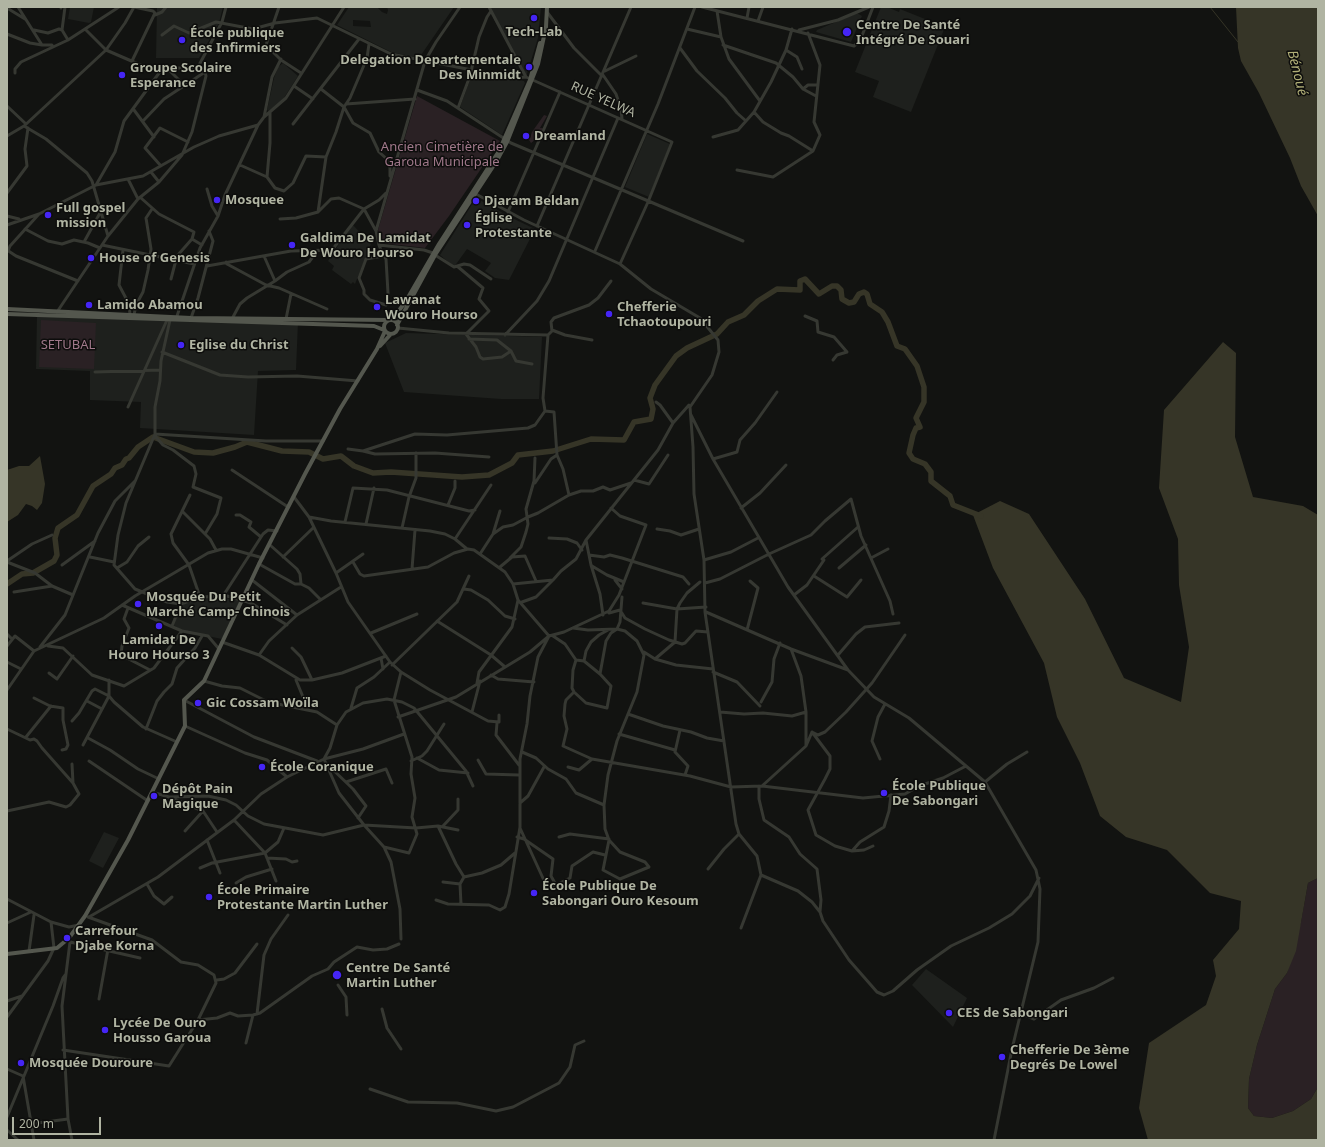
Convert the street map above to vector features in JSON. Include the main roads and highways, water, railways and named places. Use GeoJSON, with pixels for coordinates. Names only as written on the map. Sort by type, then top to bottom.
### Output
{"type":"FeatureCollection","features":[{"type":"Feature","properties":{"kind":"main road"},"geometry":{"type":"LineString","coordinates":[[7,954],[54,948],[70,940],[87,916],[148,801],[185,726],[184,700],[204,681],[259,564],[323,440],[377,349],[385,330],[384,324],[390,320],[406,300],[434,254],[496,162],[531,80],[543,42],[547,12],[546,7]]}},
{"type":"Feature","properties":{"kind":"main road"},"geometry":{"type":"LineString","coordinates":[[531,80],[541,41],[546,7]]}},
{"type":"Feature","properties":{"kind":"main road"},"geometry":{"type":"LineString","coordinates":[[377,349],[391,334],[395,332],[434,254]]}},
{"type":"Feature","properties":{"kind":"main road"},"geometry":{"type":"LineString","coordinates":[[7,309],[177,316],[191,318],[390,320],[398,326]]}},
{"type":"Feature","properties":{"kind":"main road"},"geometry":{"type":"LineString","coordinates":[[7,314],[374,326],[391,334]]}},
{"type":"Feature","properties":{"kind":"water","name":"Bénoué"},"geometry":{"type":"Polygon","coordinates":[[[1236,7],[1318,7],[1318,216],[1301,186],[1290,158],[1259,93],[1241,61],[1238,48],[1236,7]]]}},
{"type":"Feature","properties":{"kind":"water"},"geometry":{"type":"Polygon","coordinates":[[[1223,342],[1236,353],[1235,437],[1253,497],[1303,506],[1318,515],[1318,878],[1308,883],[1296,951],[1287,973],[1275,989],[1257,1045],[1249,1079],[1248,1108],[1254,1116],[1272,1118],[1293,1111],[1311,1099],[1318,1087],[1318,1140],[1148,1140],[1139,1108],[1149,1043],[1206,1005],[1216,976],[1213,960],[1239,929],[1241,901],[1210,893],[1167,850],[1126,837],[1100,816],[1080,763],[1057,717],[1044,663],[993,568],[973,515],[1000,501],[1029,514],[1085,599],[1124,678],[1181,702],[1189,647],[1179,585],[1178,539],[1159,488],[1164,410],[1223,342]]]}},
{"type":"Feature","properties":{"kind":"water"},"geometry":{"type":"Polygon","coordinates":[[[40,456],[45,484],[42,503],[37,510],[26,504],[18,515],[7,522],[7,470],[19,466],[29,466],[40,456]]]}},
{"type":"Feature","properties":{"kind":"waterway"},"geometry":{"type":"LineString","coordinates":[[1210,7],[1238,42]]}},
{"type":"Feature","properties":{"kind":"waterway"},"geometry":{"type":"LineString","coordinates":[[7,584],[22,574],[33,573],[54,561],[57,555],[55,538],[58,528],[77,515],[93,486],[111,474],[115,468],[122,465],[138,447],[153,437],[194,452],[213,453],[247,442],[282,451],[309,452],[323,459],[341,456],[354,466],[373,473],[391,472],[462,477],[489,475],[512,463],[518,455],[553,451],[591,439],[624,440],[634,422],[651,419],[653,409],[650,398],[655,385],[676,356],[687,348],[717,334],[728,322],[744,315],[758,301],[777,289],[800,290],[800,281],[805,279],[819,294],[832,286],[837,286],[841,290],[842,299],[849,303],[854,302],[859,294],[864,292],[867,294],[870,304],[882,312],[888,322],[897,346],[905,349],[917,366],[924,387],[924,402],[916,418],[920,427],[916,428],[913,435],[909,453],[913,459],[925,464],[931,472],[931,481],[950,496],[953,505],[981,516]]}},
{"type":"Feature","properties":{"kind":"place","name":"Tech-Lab"},"geometry":{"type":"Point","coordinates":[534,18]}},
{"type":"Feature","properties":{"kind":"place","name":"Centre De Santé Intégré De Souari"},"geometry":{"type":"Point","coordinates":[847,32]}},
{"type":"Feature","properties":{"kind":"place","name":"École publique des Infirmiers"},"geometry":{"type":"Point","coordinates":[182,40]}},
{"type":"Feature","properties":{"kind":"place","name":"Delegation Departementale Des Minmidt"},"geometry":{"type":"Point","coordinates":[529,67]}},
{"type":"Feature","properties":{"kind":"place","name":"Groupe Scolaire Esperance"},"geometry":{"type":"Point","coordinates":[122,75]}},
{"type":"Feature","properties":{"kind":"place","name":"Dreamland"},"geometry":{"type":"Point","coordinates":[526,136]}},
{"type":"Feature","properties":{"kind":"place","name":"Mosquee"},"geometry":{"type":"Point","coordinates":[217,200]}},
{"type":"Feature","properties":{"kind":"place","name":"Djaram Beldan"},"geometry":{"type":"Point","coordinates":[476,201]}},
{"type":"Feature","properties":{"kind":"place","name":"Full gospel mission"},"geometry":{"type":"Point","coordinates":[48,215]}},
{"type":"Feature","properties":{"kind":"place","name":"Église Protestante"},"geometry":{"type":"Point","coordinates":[467,225]}},
{"type":"Feature","properties":{"kind":"place","name":"Galdima De Lamidat De Wouro Hourso"},"geometry":{"type":"Point","coordinates":[292,245]}},
{"type":"Feature","properties":{"kind":"place","name":"House of Genesis"},"geometry":{"type":"Point","coordinates":[91,258]}},
{"type":"Feature","properties":{"kind":"place","name":"Lamido Abamou"},"geometry":{"type":"Point","coordinates":[89,305]}},
{"type":"Feature","properties":{"kind":"place","name":"Lawanat Wouro Hourso"},"geometry":{"type":"Point","coordinates":[377,307]}},
{"type":"Feature","properties":{"kind":"place","name":"Chefferie Tchaotoupouri"},"geometry":{"type":"Point","coordinates":[609,314]}},
{"type":"Feature","properties":{"kind":"place","name":"Eglise du Christ"},"geometry":{"type":"Point","coordinates":[181,345]}},
{"type":"Feature","properties":{"kind":"place","name":"Mosquée Du Petit Marché Camp- Chinois"},"geometry":{"type":"Point","coordinates":[138,604]}},
{"type":"Feature","properties":{"kind":"place","name":"Lamidat De Houro Hourso 3"},"geometry":{"type":"Point","coordinates":[159,626]}},
{"type":"Feature","properties":{"kind":"place","name":"Gic Cossam Woïla"},"geometry":{"type":"Point","coordinates":[198,703]}},
{"type":"Feature","properties":{"kind":"place","name":"École Coranique"},"geometry":{"type":"Point","coordinates":[262,767]}},
{"type":"Feature","properties":{"kind":"place","name":"École Publique De Sabongari"},"geometry":{"type":"Point","coordinates":[884,793]}},
{"type":"Feature","properties":{"kind":"place","name":"Dépôt Pain Magique"},"geometry":{"type":"Point","coordinates":[154,796]}},
{"type":"Feature","properties":{"kind":"place","name":"École Publique De Sabongari Ouro Kesoum"},"geometry":{"type":"Point","coordinates":[534,893]}},
{"type":"Feature","properties":{"kind":"place","name":"École Primaire Protestante Martin Luther"},"geometry":{"type":"Point","coordinates":[209,897]}},
{"type":"Feature","properties":{"kind":"place","name":"Carrefour Djabe Korna"},"geometry":{"type":"Point","coordinates":[67,938]}},
{"type":"Feature","properties":{"kind":"place","name":"Centre De Santé Martin Luther"},"geometry":{"type":"Point","coordinates":[337,975]}},
{"type":"Feature","properties":{"kind":"place","name":"CES de Sabongari"},"geometry":{"type":"Point","coordinates":[949,1013]}},
{"type":"Feature","properties":{"kind":"place","name":"Lycée De Ouro Housso Garoua"},"geometry":{"type":"Point","coordinates":[105,1030]}},
{"type":"Feature","properties":{"kind":"place","name":"Chefferie De 3ème Degrés De Lowel"},"geometry":{"type":"Point","coordinates":[1002,1057]}},
{"type":"Feature","properties":{"kind":"place","name":"Mosquée Douroure"},"geometry":{"type":"Point","coordinates":[21,1063]}},
{"type":"Feature","properties":{"kind":"park label","name":"Ancien Cimetière de Garoua Municipale"},"geometry":{"type":"Point","coordinates":[442,154]}},
{"type":"Feature","properties":{"kind":"park label","name":"SETUBAL"},"geometry":{"type":"Point","coordinates":[68,345]}}]}
